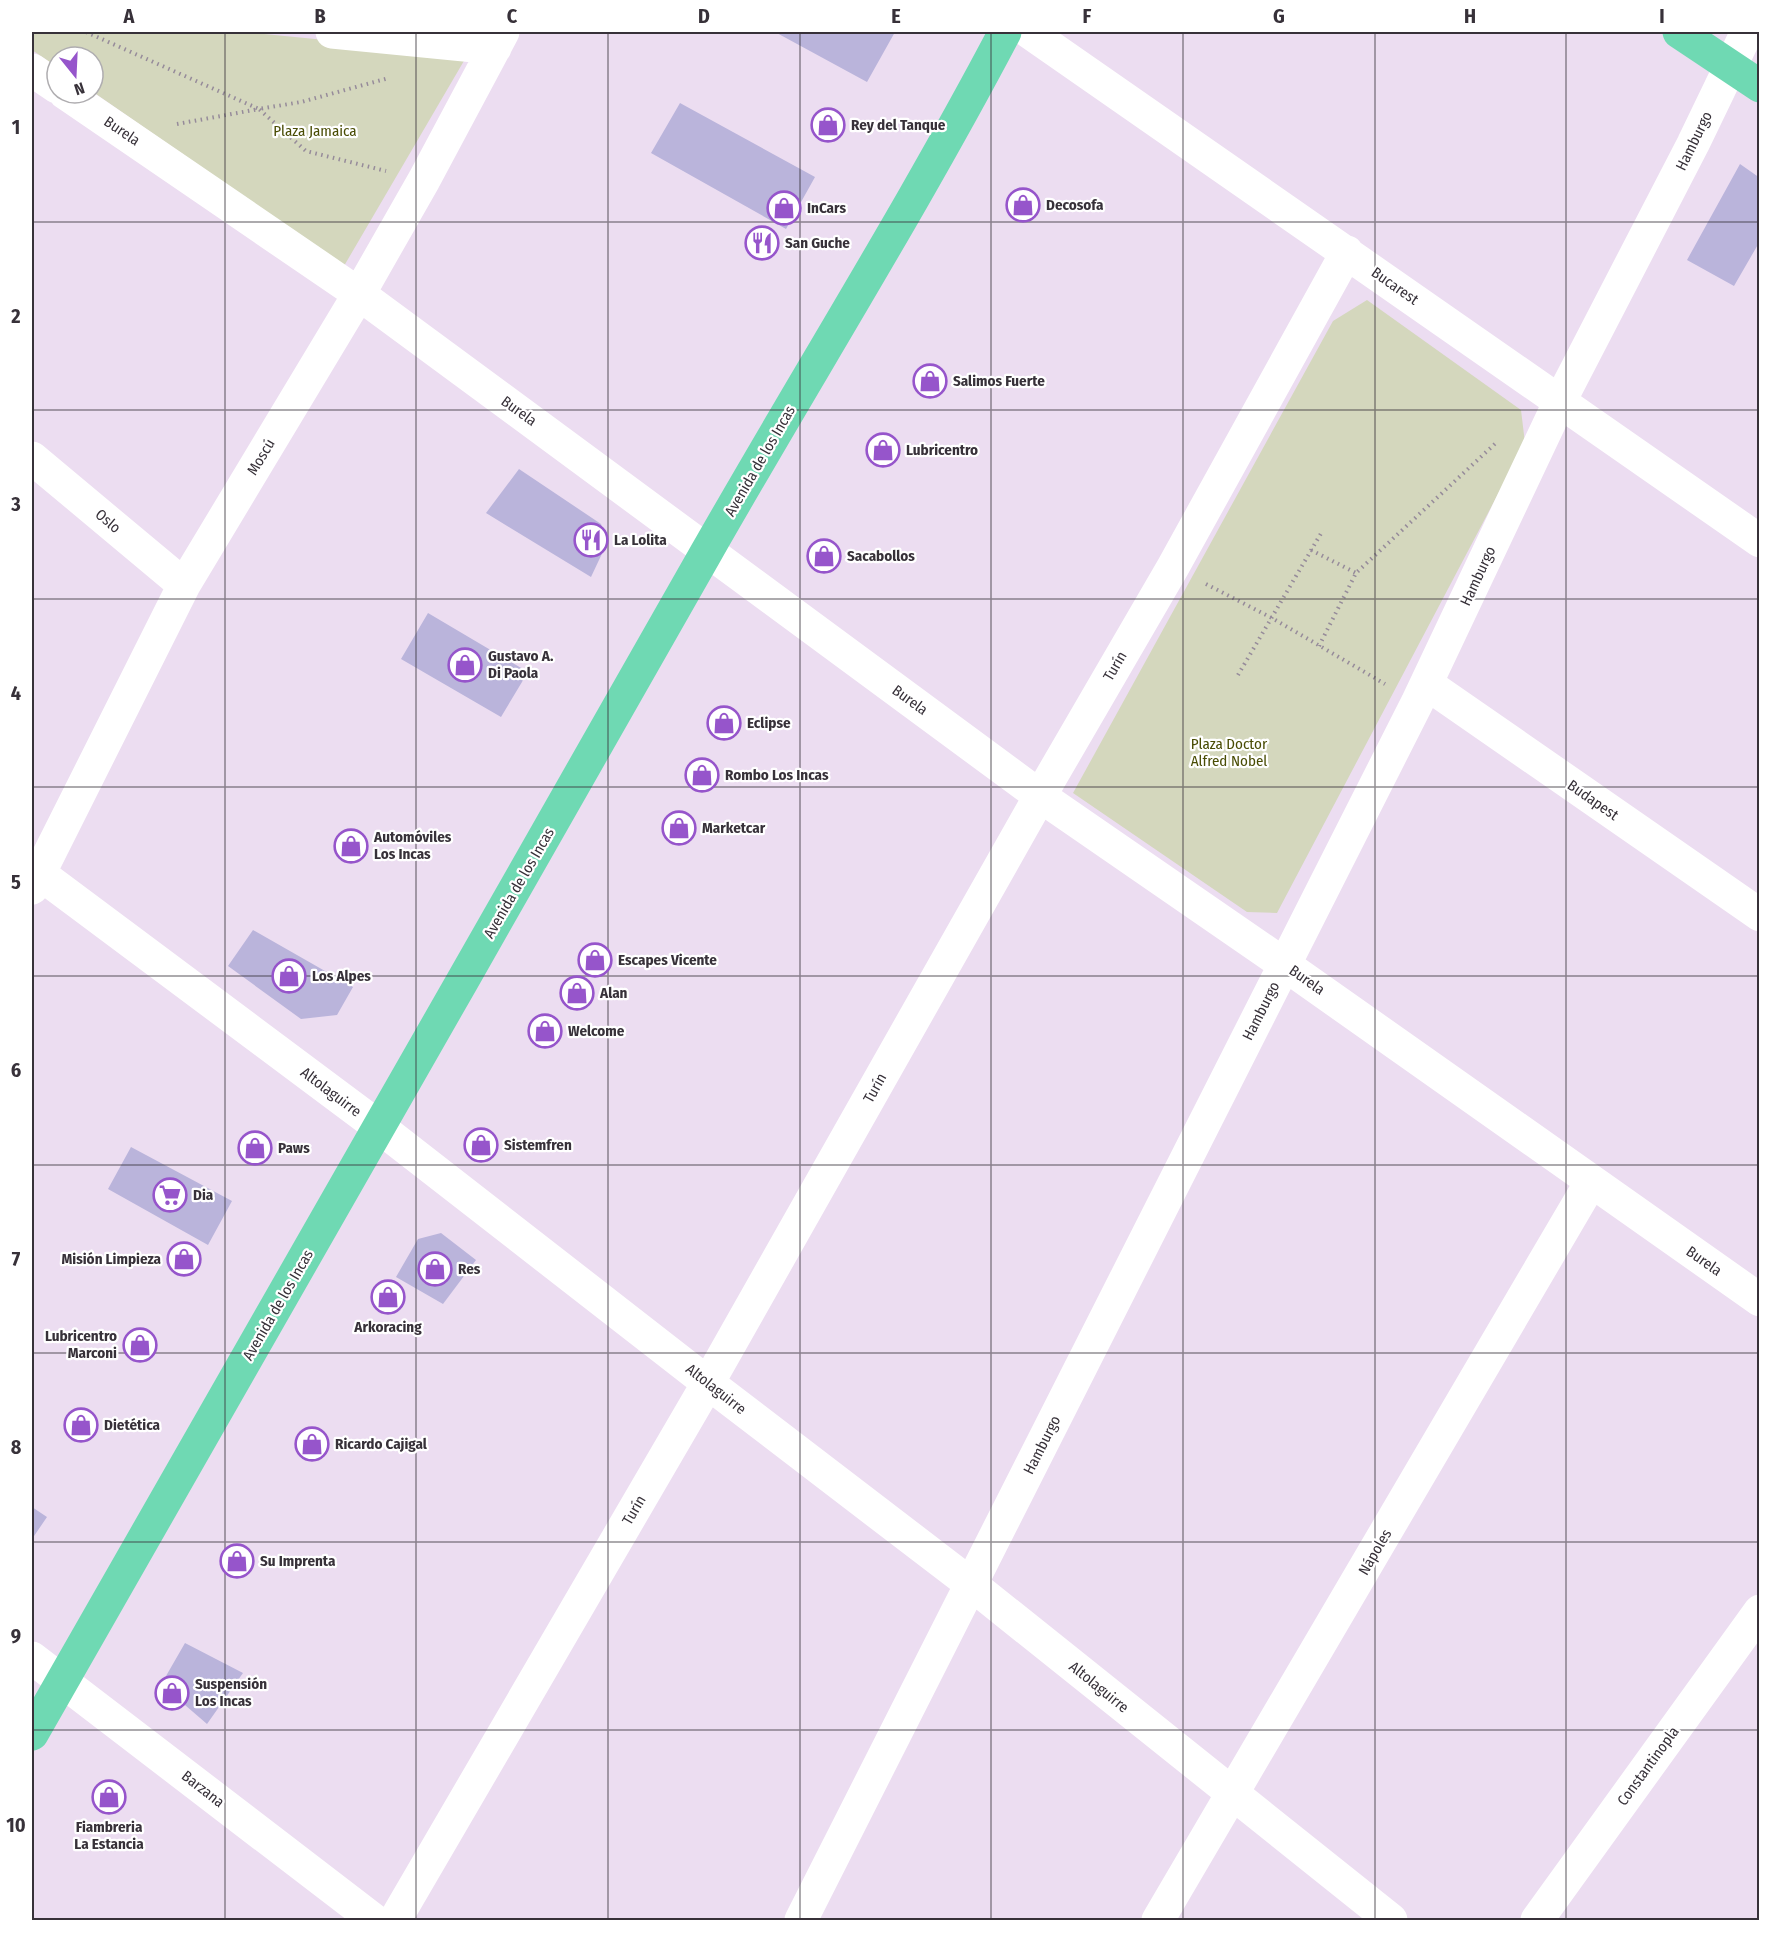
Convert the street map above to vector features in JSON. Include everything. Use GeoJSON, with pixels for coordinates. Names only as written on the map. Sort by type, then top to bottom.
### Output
{"type":"FeatureCollection","features":[{"type":"Feature","properties":{"kind":"main road","name":"Avenida de los Incas"},"geometry":{"type":"LineString","coordinates":[[32,1734],[708,551],[960,117],[1005,32]]}},
{"type":"Feature","properties":{"kind":"main road"},"geometry":{"type":"LineString","coordinates":[[1679,32],[1760,86]]}},
{"type":"Feature","properties":{"kind":"street"},"geometry":{"type":"LineString","coordinates":[[332,32],[499,40]]}},
{"type":"Feature","properties":{"kind":"street","name":"Bucarest"},"geometry":{"type":"LineString","coordinates":[[1029,32],[1760,542]]}},
{"type":"Feature","properties":{"kind":"street","name":"Hamburgo"},"geometry":{"type":"LineString","coordinates":[[801,1920],[1422,693],[1559,403],[1693,144],[1747,32]]}},
{"type":"Feature","properties":{"kind":"street","name":"Moscú"},"geometry":{"type":"LineString","coordinates":[[34,877],[184,585],[359,294],[424,180],[499,40]]}},
{"type":"Feature","properties":{"kind":"street"},"geometry":{"type":"LineString","coordinates":[[32,70],[45,79]]}},
{"type":"Feature","properties":{"kind":"street","name":"Burela"},"geometry":{"type":"LineString","coordinates":[[83,105],[359,294],[1040,796],[1285,965],[1760,1300]]}},
{"type":"Feature","properties":{"kind":"street","name":"Turín"},"geometry":{"type":"LineString","coordinates":[[395,1920],[708,1383],[1040,796],[1173,567],[1347,252]]}},
{"type":"Feature","properties":{"kind":"street","name":"Oslo"},"geometry":{"type":"LineString","coordinates":[[32,458],[184,585]]}},
{"type":"Feature","properties":{"kind":"street","name":"Budapest"},"geometry":{"type":"LineString","coordinates":[[1422,693],[1760,915]]}},
{"type":"Feature","properties":{"kind":"street","name":"Altolaguirre"},"geometry":{"type":"LineString","coordinates":[[34,877],[379,1127],[972,1585],[1391,1920]]}},
{"type":"Feature","properties":{"kind":"street","name":"Nápoles"},"geometry":{"type":"LineString","coordinates":[[1158,1920],[1591,1182]]}},
{"type":"Feature","properties":{"kind":"street","name":"Constantinopla"},"geometry":{"type":"LineString","coordinates":[[1537,1920],[1760,1611]]}},
{"type":"Feature","properties":{"kind":"street","name":"Barzana"},"geometry":{"type":"LineString","coordinates":[[32,1658],[374,1920]]}},
{"type":"Feature","properties":{"kind":"path"},"geometry":{"type":"LineString","coordinates":[[86,32],[259,109],[306,151],[424,180]]}},
{"type":"Feature","properties":{"kind":"path"},"geometry":{"type":"LineString","coordinates":[[126,134],[301,102],[393,77]]}},
{"type":"Feature","properties":{"kind":"path"},"geometry":{"type":"LineString","coordinates":[[1318,646],[1356,573],[1506,436]]}},
{"type":"Feature","properties":{"kind":"path"},"geometry":{"type":"LineString","coordinates":[[1238,675],[1323,530]]}},
{"type":"Feature","properties":{"kind":"path"},"geometry":{"type":"LineString","coordinates":[[1311,550],[1356,573]]}},
{"type":"Feature","properties":{"kind":"path"},"geometry":{"type":"LineString","coordinates":[[1173,567],[1272,618],[1318,646],[1422,693]]}},
{"type":"Feature","properties":{"kind":"green space","name":"Plaza Jamaica"},"geometry":{"type":"Polygon","coordinates":[[[32,32],[245,32],[468,54],[344,266],[105,100],[105,45],[45,45],[45,59],[32,50],[32,32]]]}},
{"type":"Feature","properties":{"kind":"green space","name":"Plaza Doctor Alfred Nobel"},"geometry":{"type":"Polygon","coordinates":[[[1367,300],[1521,410],[1525,443],[1277,913],[1247,912],[1073,793],[1333,321],[1367,300]]]}},
{"type":"Feature","properties":{"kind":"building"},"geometry":{"type":"Polygon","coordinates":[[[775,32],[895,32],[867,82],[775,32]]]}},
{"type":"Feature","properties":{"kind":"building"},"geometry":{"type":"Polygon","coordinates":[[[680,103],[815,177],[786,229],[651,153],[680,103]]]}},
{"type":"Feature","properties":{"kind":"building"},"geometry":{"type":"Polygon","coordinates":[[[1740,164],[1760,178],[1760,241],[1734,286],[1687,260],[1740,164]]]}},
{"type":"Feature","properties":{"kind":"building"},"geometry":{"type":"Polygon","coordinates":[[[519,469],[601,524],[607,543],[591,577],[486,513],[519,469]]]}},
{"type":"Feature","properties":{"kind":"building","name":"Gustavo A. Di Paola"},"geometry":{"type":"Polygon","coordinates":[[[428,613],[528,672],[501,717],[401,659],[428,613]]]}},
{"type":"Feature","properties":{"kind":"building","name":"Los Alpes"},"geometry":{"type":"Polygon","coordinates":[[[253,930],[353,987],[337,1015],[301,1019],[228,966],[253,930]]]}},
{"type":"Feature","properties":{"kind":"building","name":"Dia"},"geometry":{"type":"Polygon","coordinates":[[[131,1147],[232,1201],[208,1245],[108,1189],[131,1147]]]}},
{"type":"Feature","properties":{"kind":"building","name":"Res"},"geometry":{"type":"Polygon","coordinates":[[[441,1233],[476,1260],[443,1304],[396,1277],[418,1239],[441,1233]]]}},
{"type":"Feature","properties":{"kind":"building"},"geometry":{"type":"Polygon","coordinates":[[[32,1507],[47,1517],[32,1539],[32,1507]]]}},
{"type":"Feature","properties":{"kind":"building"},"geometry":{"type":"Polygon","coordinates":[[[185,1643],[243,1673],[207,1724],[178,1699],[169,1687],[166,1676],[185,1643]]]}},
{"type":"Feature","properties":{"kind":"place","name":"Rey del Tanque"},"geometry":{"type":"Point","coordinates":[828,125]}},
{"type":"Feature","properties":{"kind":"place","name":"Decosofa"},"geometry":{"type":"Point","coordinates":[1023,205]}},
{"type":"Feature","properties":{"kind":"place","name":"InCars"},"geometry":{"type":"Point","coordinates":[784,208]}},
{"type":"Feature","properties":{"kind":"place","name":"San Guche"},"geometry":{"type":"Point","coordinates":[762,243]}},
{"type":"Feature","properties":{"kind":"place","name":"Salimos Fuerte"},"geometry":{"type":"Point","coordinates":[930,381]}},
{"type":"Feature","properties":{"kind":"place","name":"Lubricentro"},"geometry":{"type":"Point","coordinates":[883,450]}},
{"type":"Feature","properties":{"kind":"place","name":"La Lolita"},"geometry":{"type":"Point","coordinates":[591,540]}},
{"type":"Feature","properties":{"kind":"place","name":"Sacabollos"},"geometry":{"type":"Point","coordinates":[824,556]}},
{"type":"Feature","properties":{"kind":"place","name":"Gustavo A. Di Paola"},"geometry":{"type":"Point","coordinates":[465,665]}},
{"type":"Feature","properties":{"kind":"place","name":"Eclipse"},"geometry":{"type":"Point","coordinates":[724,723]}},
{"type":"Feature","properties":{"kind":"place","name":"Rombo Los Incas"},"geometry":{"type":"Point","coordinates":[702,775]}},
{"type":"Feature","properties":{"kind":"place","name":"Marketcar"},"geometry":{"type":"Point","coordinates":[679,828]}},
{"type":"Feature","properties":{"kind":"place","name":"Automóviles Los Incas"},"geometry":{"type":"Point","coordinates":[351,846]}},
{"type":"Feature","properties":{"kind":"place","name":"Escapes Vicente"},"geometry":{"type":"Point","coordinates":[595,960]}},
{"type":"Feature","properties":{"kind":"place","name":"Los Alpes"},"geometry":{"type":"Point","coordinates":[289,976]}},
{"type":"Feature","properties":{"kind":"place","name":"Alan"},"geometry":{"type":"Point","coordinates":[577,993]}},
{"type":"Feature","properties":{"kind":"place","name":"Welcome"},"geometry":{"type":"Point","coordinates":[545,1031]}},
{"type":"Feature","properties":{"kind":"place","name":"Sistemfren"},"geometry":{"type":"Point","coordinates":[481,1145]}},
{"type":"Feature","properties":{"kind":"place","name":"Paws"},"geometry":{"type":"Point","coordinates":[255,1148]}},
{"type":"Feature","properties":{"kind":"place","name":"Dia"},"geometry":{"type":"Point","coordinates":[170,1195]}},
{"type":"Feature","properties":{"kind":"place","name":"Misión Limpieza"},"geometry":{"type":"Point","coordinates":[184,1259]}},
{"type":"Feature","properties":{"kind":"place","name":"Res"},"geometry":{"type":"Point","coordinates":[435,1269]}},
{"type":"Feature","properties":{"kind":"place","name":"Arkoracing"},"geometry":{"type":"Point","coordinates":[388,1297]}},
{"type":"Feature","properties":{"kind":"place","name":"Lubricentro Marconi"},"geometry":{"type":"Point","coordinates":[140,1345]}},
{"type":"Feature","properties":{"kind":"place","name":"Dietética"},"geometry":{"type":"Point","coordinates":[81,1425]}},
{"type":"Feature","properties":{"kind":"place","name":"Ricardo Cajigal"},"geometry":{"type":"Point","coordinates":[312,1444]}},
{"type":"Feature","properties":{"kind":"place","name":"Su Imprenta"},"geometry":{"type":"Point","coordinates":[237,1561]}},
{"type":"Feature","properties":{"kind":"place","name":"Suspensión Los Incas"},"geometry":{"type":"Point","coordinates":[172,1693]}},
{"type":"Feature","properties":{"kind":"place","name":"Fiambreria La Estancia"},"geometry":{"type":"Point","coordinates":[109,1797]}}]}
